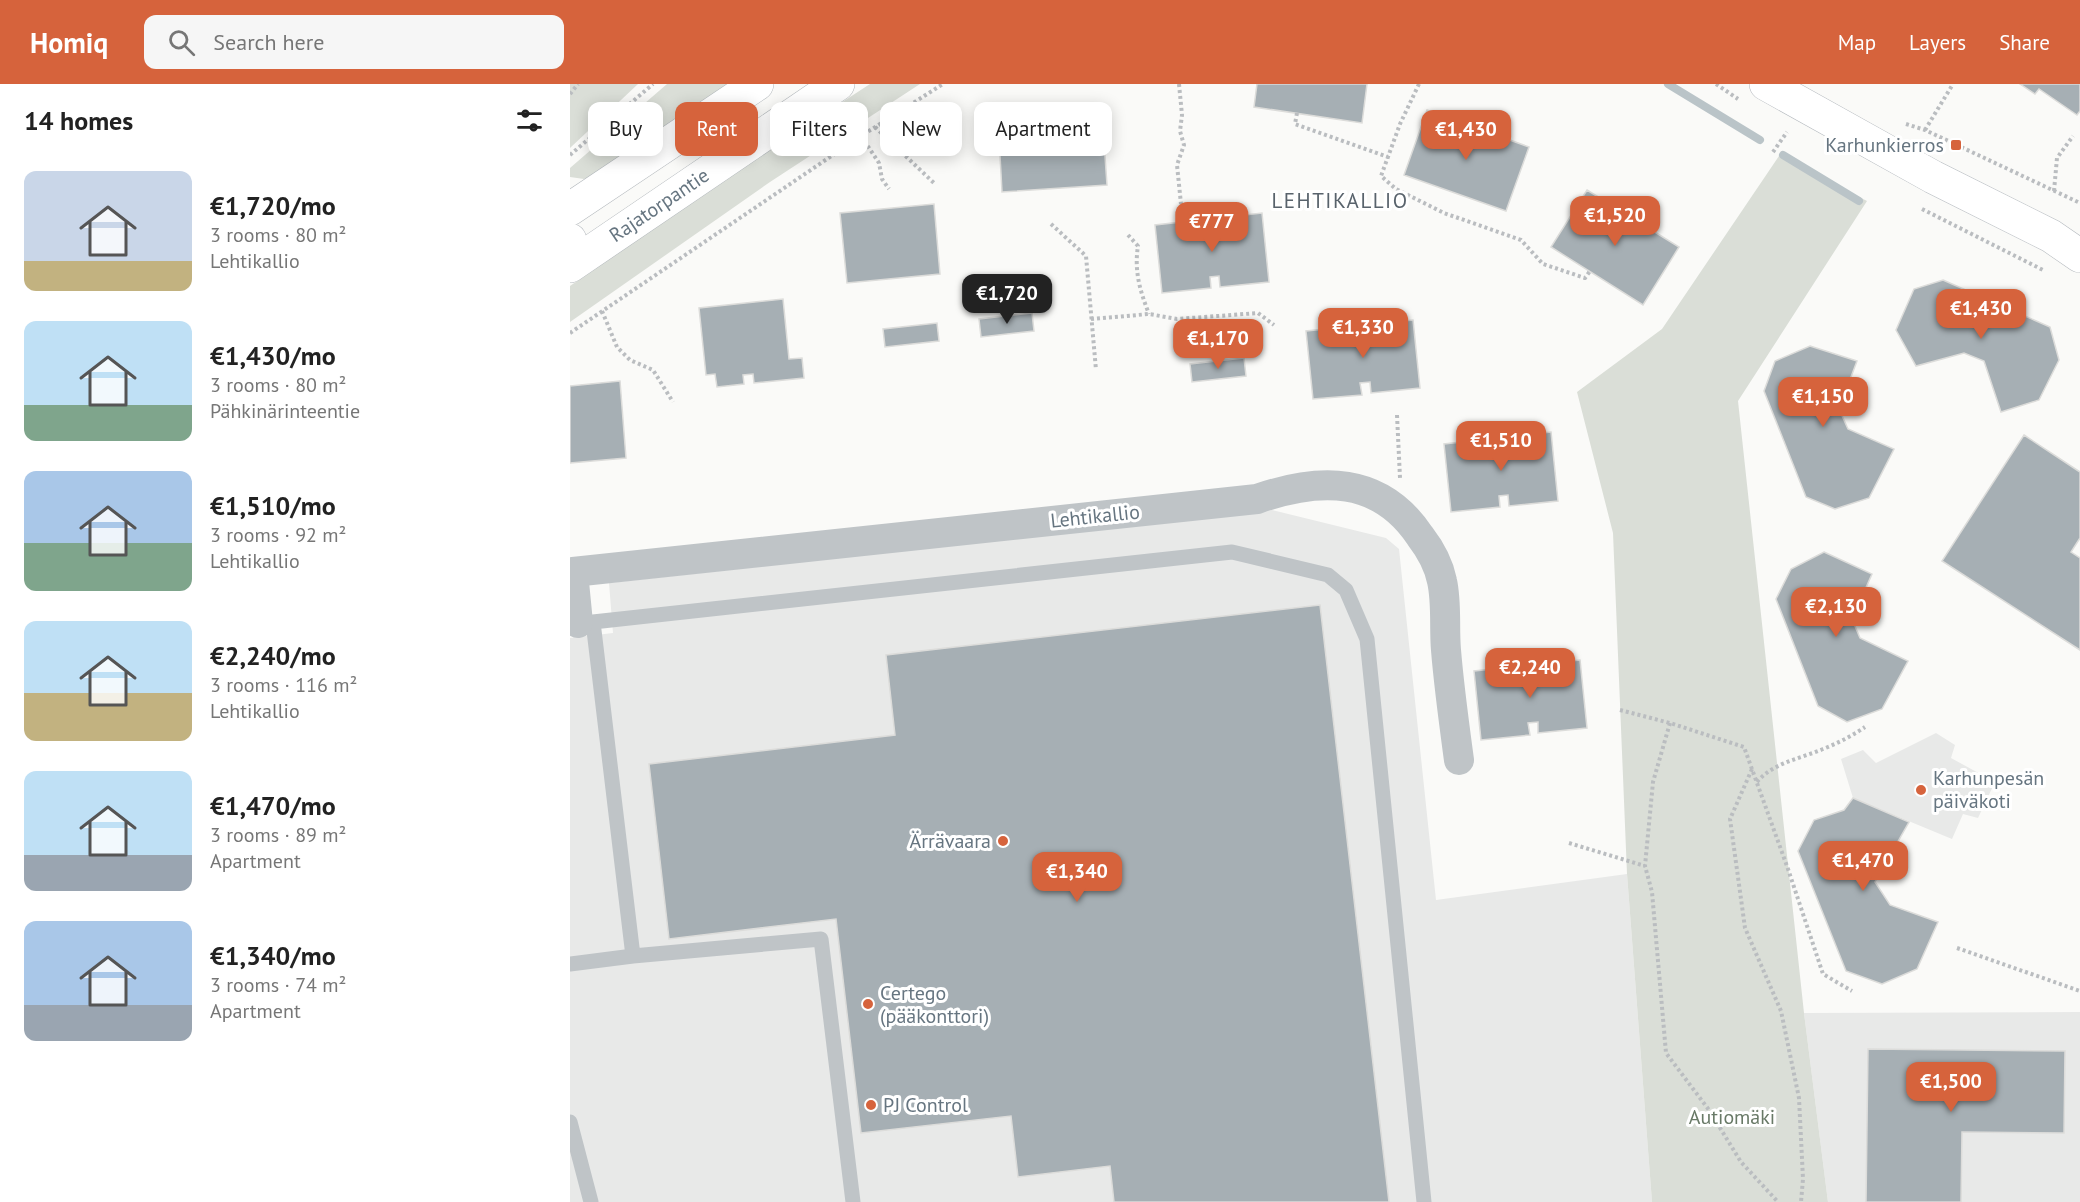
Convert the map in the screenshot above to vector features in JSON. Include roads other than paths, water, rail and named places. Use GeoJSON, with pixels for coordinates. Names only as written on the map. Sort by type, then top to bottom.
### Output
{"type":"FeatureCollection","features":[{"type":"Feature","properties":{"kind":"main road"},"geometry":{"type":"LineString","coordinates":[[570,209],[757,84]]}},
{"type":"Feature","properties":{"kind":"main road","name":"Rajatorpantie"},"geometry":{"type":"LineString","coordinates":[[571,256],[838,84]]}},
{"type":"Feature","properties":{"kind":"main road"},"geometry":{"type":"LineString","coordinates":[[1766,84],[1933,177],[2066,237],[2080,256]]}},
{"type":"Feature","properties":{"kind":"street","name":"Lehtikallio"},"geometry":{"type":"LineString","coordinates":[[580,623],[573,572],[1257,499],[1285,489],[1321,484],[1349,486],[1378,496],[1411,522],[1424,541],[1443,582],[1446,650],[1459,760]]}},
{"type":"Feature","properties":{"kind":"lane"},"geometry":{"type":"LineString","coordinates":[[633,956],[580,623],[1232,552],[1328,575],[1346,590],[1367,639],[1424,1202]]}},
{"type":"Feature","properties":{"kind":"lane"},"geometry":{"type":"LineString","coordinates":[[570,964],[820,939],[853,1202]]}},
{"type":"Feature","properties":{"kind":"lane"},"geometry":{"type":"LineString","coordinates":[[570,1122],[591,1202]]}},
{"type":"Feature","properties":{"kind":"waterway"},"geometry":{"type":"LineString","coordinates":[[1668,84],[1760,140]]}},
{"type":"Feature","properties":{"kind":"waterway"},"geometry":{"type":"LineString","coordinates":[[1783,155],[1859,201]]}},
{"type":"Feature","properties":{"kind":"place","name":"Karhunkierros"},"geometry":{"type":"Point","coordinates":[1956,145]}},
{"type":"Feature","properties":{"kind":"place","name":"Karhunpesän päiväkoti"},"geometry":{"type":"Point","coordinates":[1921,790]}},
{"type":"Feature","properties":{"kind":"place","name":"Ärrävaara"},"geometry":{"type":"Point","coordinates":[1003,841]}},
{"type":"Feature","properties":{"kind":"place","name":"Certego (pääkonttori)"},"geometry":{"type":"Point","coordinates":[868,1004]}},
{"type":"Feature","properties":{"kind":"place","name":"PJ Control"},"geometry":{"type":"Point","coordinates":[871,1105]}},
{"type":"Feature","properties":{"kind":"district","name":"LEHTIKALLIO"},"geometry":{"type":"Point","coordinates":[1340,201]}},
{"type":"Feature","properties":{"kind":"park label","name":"Autiomäki"},"geometry":{"type":"Point","coordinates":[1732,1117]}}]}
